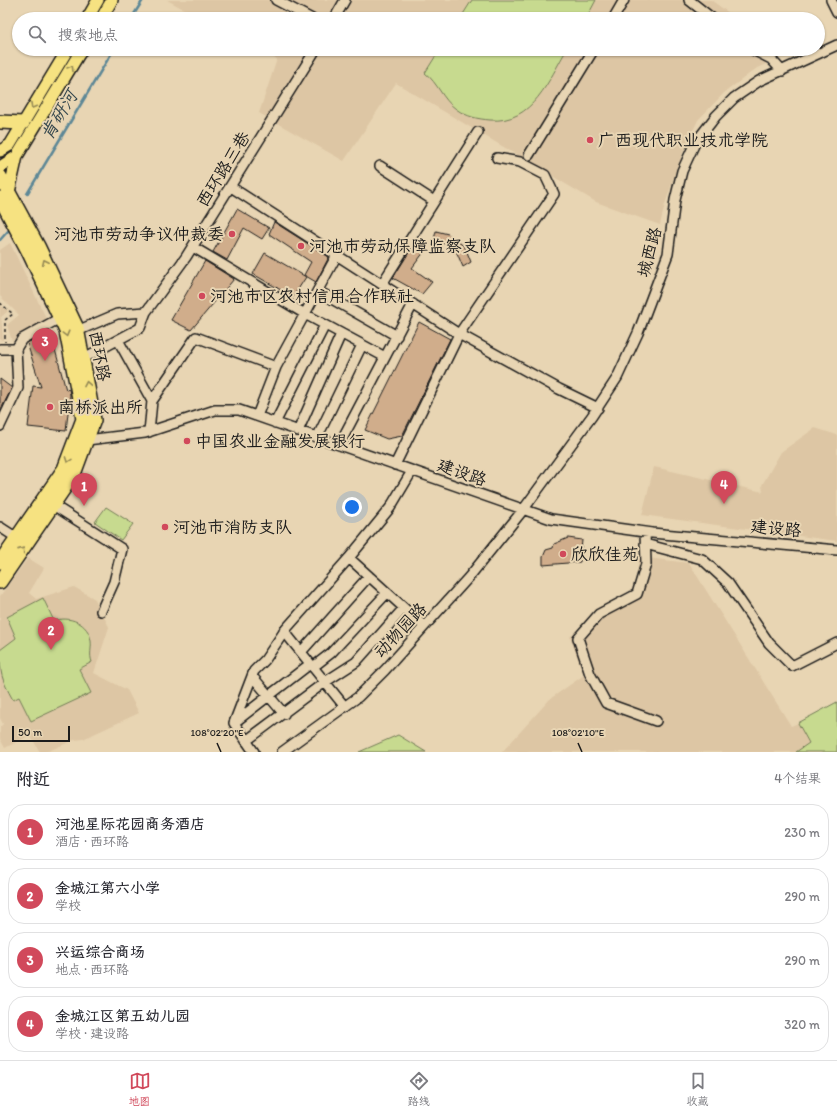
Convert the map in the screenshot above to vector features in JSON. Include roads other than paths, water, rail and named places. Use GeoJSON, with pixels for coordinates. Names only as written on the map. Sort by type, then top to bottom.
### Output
{"type":"FeatureCollection","features":[{"type":"Feature","properties":{"kind":"highway"},"geometry":{"type":"LineString","coordinates":[[0,122],[23,123]]}},
{"type":"Feature","properties":{"kind":"highway","name":"西环路"},"geometry":{"type":"LineString","coordinates":[[0,176],[4,195],[4,210],[66,331],[83,419],[64,469],[0,562]]}},
{"type":"Feature","properties":{"kind":"highway","name":"西环路"},"geometry":{"type":"LineString","coordinates":[[0,582],[74,474],[94,420],[77,331],[38,246],[4,195]]}},
{"type":"Feature","properties":{"kind":"main road"},"geometry":{"type":"LineString","coordinates":[[90,12],[98,0]]}},
{"type":"Feature","properties":{"kind":"main road"},"geometry":{"type":"LineString","coordinates":[[105,12],[112,0]]}},
{"type":"Feature","properties":{"kind":"main road"},"geometry":{"type":"LineString","coordinates":[[0,151],[10,145],[64,56]]}},
{"type":"Feature","properties":{"kind":"main road"},"geometry":{"type":"LineString","coordinates":[[4,195],[17,156],[78,56]]}},
{"type":"Feature","properties":{"kind":"main road"},"geometry":{"type":"LineString","coordinates":[[0,167],[17,156]]}},
{"type":"Feature","properties":{"kind":"street"},"geometry":{"type":"LineString","coordinates":[[276,0],[299,12]]}},
{"type":"Feature","properties":{"kind":"street"},"geometry":{"type":"LineString","coordinates":[[338,12],[345,0]]}},
{"type":"Feature","properties":{"kind":"street"},"geometry":{"type":"LineString","coordinates":[[617,12],[624,0]]}},
{"type":"Feature","properties":{"kind":"street"},"geometry":{"type":"LineString","coordinates":[[689,0],[704,12]]}},
{"type":"Feature","properties":{"kind":"street"},"geometry":{"type":"LineString","coordinates":[[831,0],[837,12]]}},
{"type":"Feature","properties":{"kind":"street","name":"城西路"},"geometry":{"type":"LineString","coordinates":[[825,53],[835,49]]}},
{"type":"Feature","properties":{"kind":"street","name":"西环路三巷"},"geometry":{"type":"LineString","coordinates":[[82,359],[140,328],[146,312],[192,247],[231,187],[312,56]]}},
{"type":"Feature","properties":{"kind":"street"},"geometry":{"type":"LineString","coordinates":[[530,155],[590,56]]}},
{"type":"Feature","properties":{"kind":"street"},"geometry":{"type":"LineString","coordinates":[[765,56],[771,59],[782,71]]}},
{"type":"Feature","properties":{"kind":"street","name":"城西路"},"geometry":{"type":"LineString","coordinates":[[523,510],[598,408],[617,378],[638,333],[668,254],[675,200],[682,171],[695,143],[716,116],[734,98],[759,81],[818,56]]}},
{"type":"Feature","properties":{"kind":"street"},"geometry":{"type":"LineString","coordinates":[[382,284],[478,132]]}},
{"type":"Feature","properties":{"kind":"street"},"geometry":{"type":"LineString","coordinates":[[395,465],[459,334],[554,194],[545,175],[520,162],[497,158]]}},
{"type":"Feature","properties":{"kind":"street"},"geometry":{"type":"LineString","coordinates":[[380,166],[434,201]]}},
{"type":"Feature","properties":{"kind":"street"},"geometry":{"type":"LineString","coordinates":[[231,187],[459,334],[559,389],[598,408]]}},
{"type":"Feature","properties":{"kind":"street"},"geometry":{"type":"LineString","coordinates":[[192,247],[305,314],[385,357]]}},
{"type":"Feature","properties":{"kind":"street"},"geometry":{"type":"LineString","coordinates":[[257,416],[276,367],[337,255]]}},
{"type":"Feature","properties":{"kind":"street"},"geometry":{"type":"LineString","coordinates":[[318,291],[397,336]]}},
{"type":"Feature","properties":{"kind":"street"},"geometry":{"type":"LineString","coordinates":[[339,445],[413,304]]}},
{"type":"Feature","properties":{"kind":"street"},"geometry":{"type":"LineString","coordinates":[[77,331],[117,314],[146,312]]}},
{"type":"Feature","properties":{"kind":"street"},"geometry":{"type":"LineString","coordinates":[[0,426],[18,388],[16,349],[22,339],[60,318]]}},
{"type":"Feature","properties":{"kind":"street"},"geometry":{"type":"LineString","coordinates":[[275,423],[325,325]]}},
{"type":"Feature","properties":{"kind":"street"},"geometry":{"type":"LineString","coordinates":[[298,431],[341,334]]}},
{"type":"Feature","properties":{"kind":"street"},"geometry":{"type":"LineString","coordinates":[[149,432],[152,401],[196,337],[276,367]]}},
{"type":"Feature","properties":{"kind":"street"},"geometry":{"type":"LineString","coordinates":[[118,340],[152,401]]}},
{"type":"Feature","properties":{"kind":"street"},"geometry":{"type":"LineString","coordinates":[[316,438],[362,345]]}},
{"type":"Feature","properties":{"kind":"street"},"geometry":{"type":"LineString","coordinates":[[2,349],[16,349]]}},
{"type":"Feature","properties":{"kind":"street","name":"建设路"},"geometry":{"type":"LineString","coordinates":[[87,440],[149,432],[215,410],[240,410],[316,438],[551,519],[645,532],[837,550]]}},
{"type":"Feature","properties":{"kind":"street"},"geometry":{"type":"LineString","coordinates":[[234,723],[254,671],[265,660],[284,632],[349,558],[390,508],[412,471]]}},
{"type":"Feature","properties":{"kind":"street"},"geometry":{"type":"LineString","coordinates":[[53,504],[122,549],[114,582],[101,611]]}},
{"type":"Feature","properties":{"kind":"street","name":"动物园路"},"geometry":{"type":"LineString","coordinates":[[282,752],[358,697],[469,577],[523,510]]}},
{"type":"Feature","properties":{"kind":"street"},"geometry":{"type":"LineString","coordinates":[[0,527],[17,538]]}},
{"type":"Feature","properties":{"kind":"street"},"geometry":{"type":"LineString","coordinates":[[645,532],[646,558],[638,594],[599,614],[578,638],[590,674],[606,702],[656,721]]}},
{"type":"Feature","properties":{"kind":"street"},"geometry":{"type":"LineString","coordinates":[[645,544],[702,559],[728,583],[769,643],[792,666],[837,643]]}},
{"type":"Feature","properties":{"kind":"street"},"geometry":{"type":"LineString","coordinates":[[349,558],[424,626]]}},
{"type":"Feature","properties":{"kind":"street"},"geometry":{"type":"LineString","coordinates":[[301,652],[369,576]]}},
{"type":"Feature","properties":{"kind":"street"},"geometry":{"type":"LineString","coordinates":[[234,723],[270,695],[332,653],[387,593]]}},
{"type":"Feature","properties":{"kind":"street"},"geometry":{"type":"LineString","coordinates":[[246,740],[284,714],[325,682],[356,662],[404,608]]}},
{"type":"Feature","properties":{"kind":"street"},"geometry":{"type":"LineString","coordinates":[[284,632],[345,707]]}},
{"type":"Feature","properties":{"kind":"street"},"geometry":{"type":"LineString","coordinates":[[252,676],[270,695],[284,714]]}},
{"type":"Feature","properties":{"kind":"street"},"geometry":{"type":"LineString","coordinates":[[234,723],[254,752]]}},
{"type":"Feature","properties":{"kind":"waterway","name":"肯研河"},"geometry":{"type":"LineString","coordinates":[[135,12],[143,0]]}},
{"type":"Feature","properties":{"kind":"waterway","name":"肯研河"},"geometry":{"type":"LineString","coordinates":[[27,194],[110,56]]}},
{"type":"Feature","properties":{"kind":"waterway","name":"肯研河"},"geometry":{"type":"LineString","coordinates":[[0,240],[8,231]]}},
{"type":"Feature","properties":{"kind":"place","name":"广西现代职业技术学院"},"geometry":{"type":"Point","coordinates":[590,140]}},
{"type":"Feature","properties":{"kind":"place","name":"河池市劳动争议仲裁委"},"geometry":{"type":"Point","coordinates":[232,234]}},
{"type":"Feature","properties":{"kind":"place","name":"河池市劳动保障监察支队"},"geometry":{"type":"Point","coordinates":[301,246]}},
{"type":"Feature","properties":{"kind":"place","name":"河池市区农村信用合作联社"},"geometry":{"type":"Point","coordinates":[202,296]}},
{"type":"Feature","properties":{"kind":"place","name":"兴运综合商场"},"geometry":{"type":"Point","coordinates":[45,361]}},
{"type":"Feature","properties":{"kind":"place","name":"南桥派出所"},"geometry":{"type":"Point","coordinates":[50,407]}},
{"type":"Feature","properties":{"kind":"place","name":"中国农业金融发展银行"},"geometry":{"type":"Point","coordinates":[187,441]}},
{"type":"Feature","properties":{"kind":"place","name":"金城江区第五幼儿园"},"geometry":{"type":"Point","coordinates":[724,504]}},
{"type":"Feature","properties":{"kind":"place","name":"河池星际花园商务酒店"},"geometry":{"type":"Point","coordinates":[84,506]}},
{"type":"Feature","properties":{"kind":"place","name":"河池市消防支队"},"geometry":{"type":"Point","coordinates":[165,527]}},
{"type":"Feature","properties":{"kind":"place","name":"欣欣佳苑"},"geometry":{"type":"Point","coordinates":[563,554]}},
{"type":"Feature","properties":{"kind":"place","name":"金城江第六小学"},"geometry":{"type":"Point","coordinates":[51,650]}}]}
